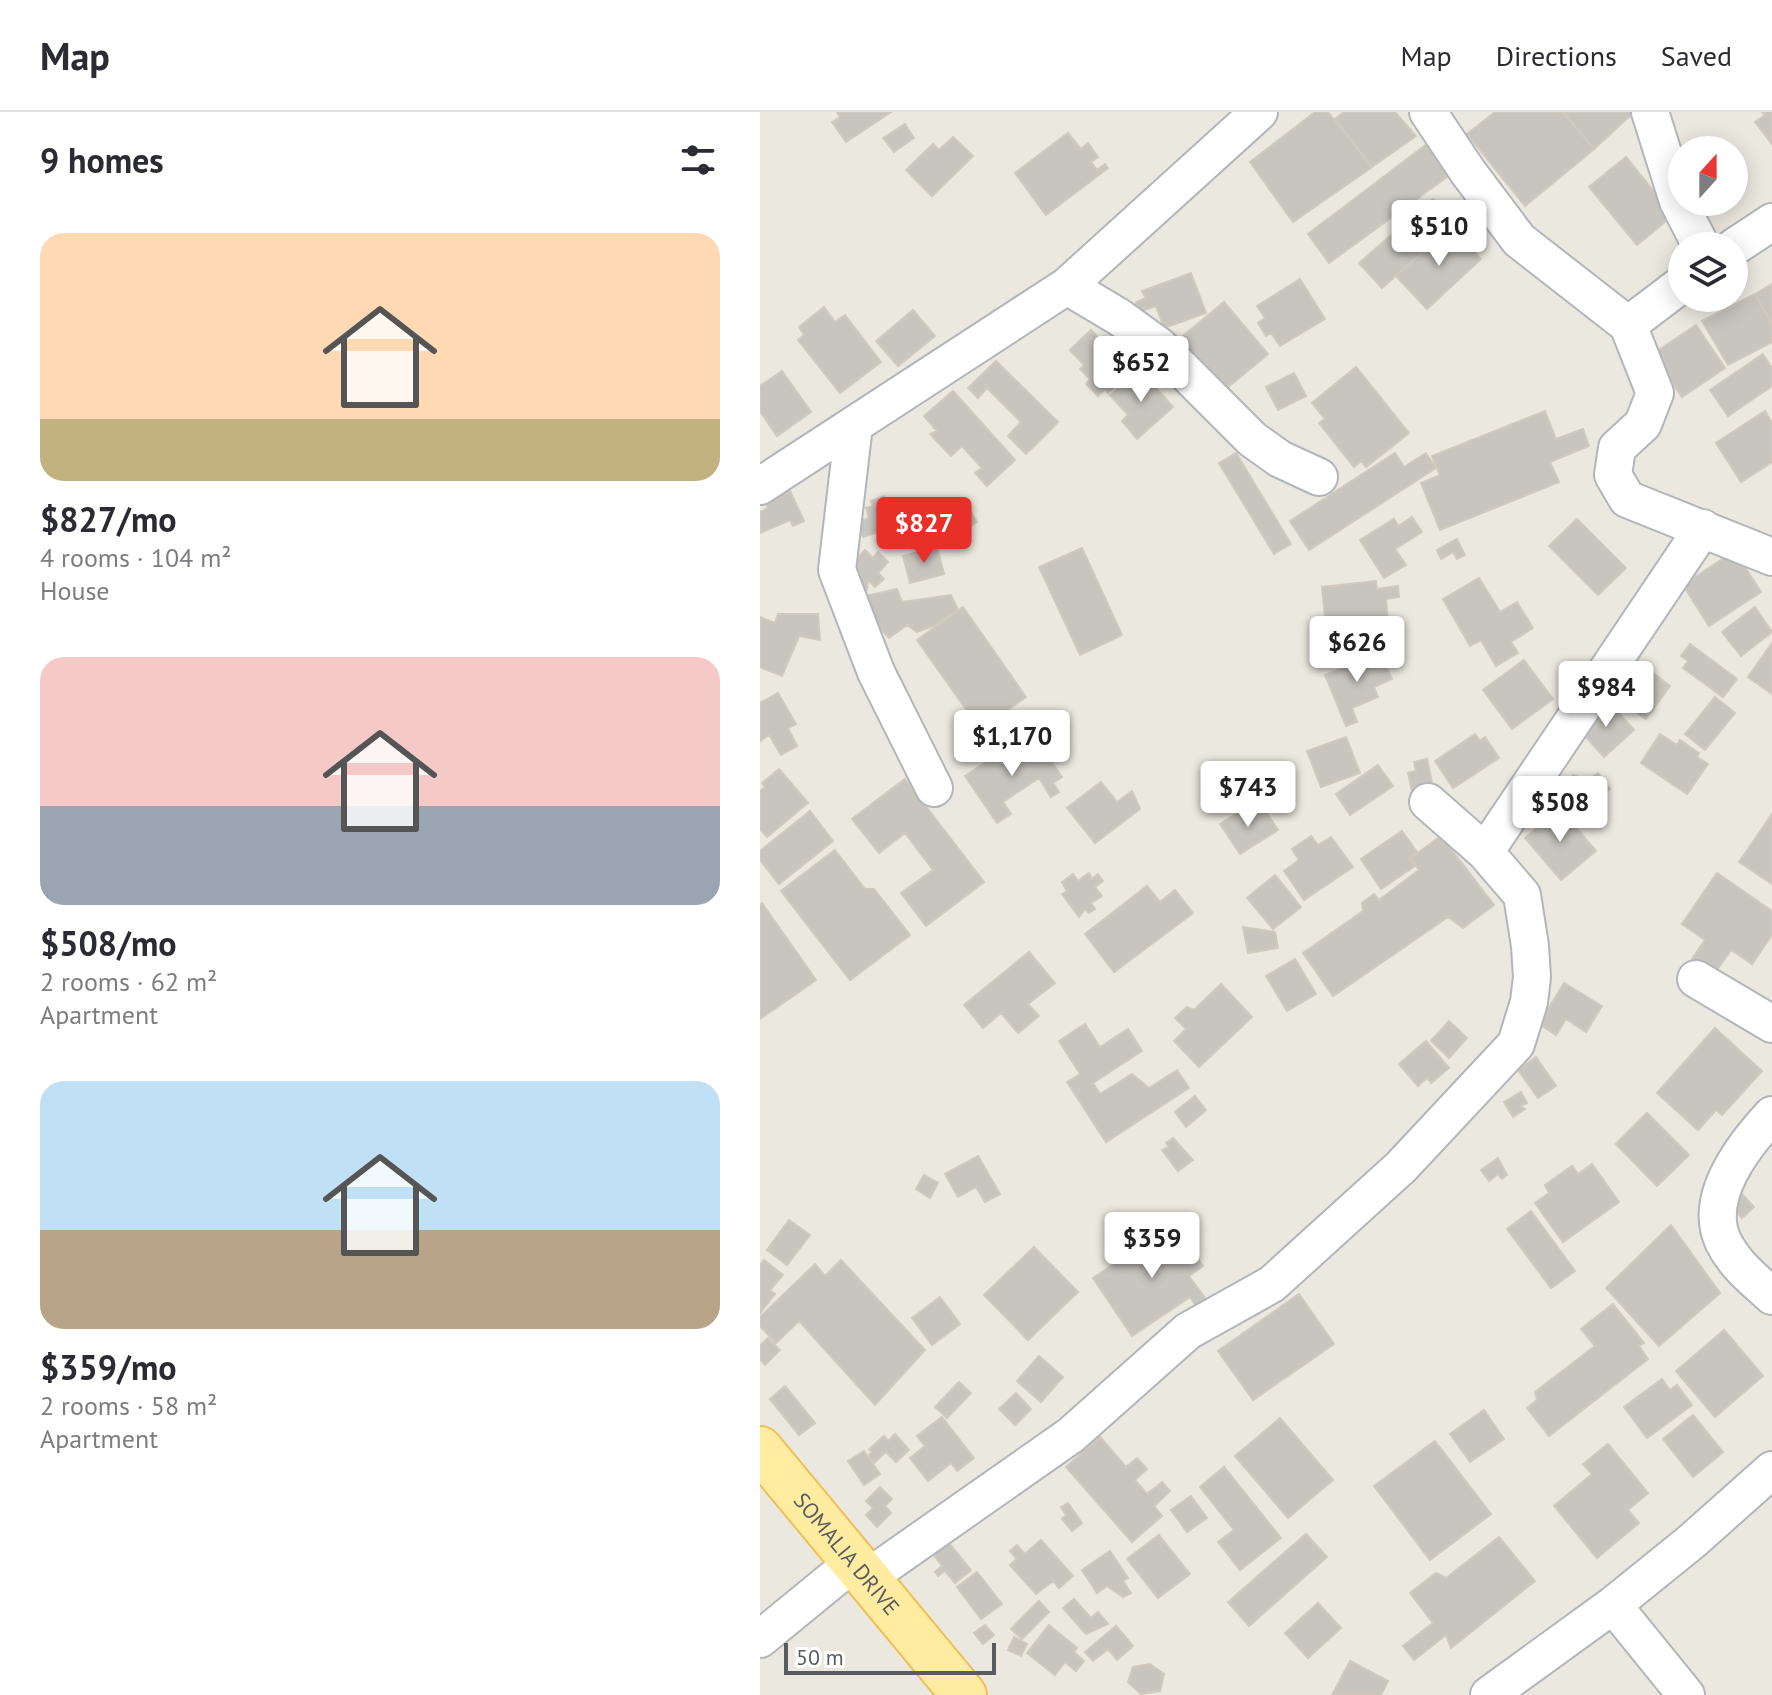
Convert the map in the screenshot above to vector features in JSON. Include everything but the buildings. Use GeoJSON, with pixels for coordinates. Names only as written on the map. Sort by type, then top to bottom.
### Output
{"type":"FeatureCollection","features":[{"type":"Feature","properties":{"kind":"main road","name":"SOMALIA DRIVE"},"geometry":{"type":"LineString","coordinates":[[760,1449],[852,1573],[930,1695]]}},
{"type":"Feature","properties":{"kind":"main road","name":"SOMALIA DRIVE"},"geometry":{"type":"LineString","coordinates":[[760,1486],[852,1573],[964,1695]]}},
{"type":"Feature","properties":{"kind":"street"},"geometry":{"type":"LineString","coordinates":[[760,486],[1067,286],[1259,112]]}},
{"type":"Feature","properties":{"kind":"street"},"geometry":{"type":"LineString","coordinates":[[1428,112],[1519,240],[1628,325],[1655,393],[1643,424],[1617,448],[1613,475],[1627,499],[1772,557]]}},
{"type":"Feature","properties":{"kind":"street"},"geometry":{"type":"LineString","coordinates":[[1650,112],[1678,201],[1694,232]]}},
{"type":"Feature","properties":{"kind":"street"},"geometry":{"type":"LineString","coordinates":[[1748,238],[1772,222]]}},
{"type":"Feature","properties":{"kind":"street"},"geometry":{"type":"LineString","coordinates":[[1067,286],[1119,317],[1159,346],[1252,439],[1280,459],[1319,477]]}},
{"type":"Feature","properties":{"kind":"street"},"geometry":{"type":"LineString","coordinates":[[1628,325],[1668,295]]}},
{"type":"Feature","properties":{"kind":"street"},"geometry":{"type":"LineString","coordinates":[[854,425],[837,570],[876,672],[934,788]]}},
{"type":"Feature","properties":{"kind":"street"},"geometry":{"type":"LineString","coordinates":[[1485,852],[1703,528]]}},
{"type":"Feature","properties":{"kind":"street"},"geometry":{"type":"LineString","coordinates":[[760,1639],[852,1573],[1071,1435],[1188,1331],[1272,1284],[1401,1167],[1516,1044],[1529,1002],[1532,977],[1522,895],[1485,852],[1428,802]]}},
{"type":"Feature","properties":{"kind":"street"},"geometry":{"type":"LineString","coordinates":[[1696,979],[1772,1024]]}},
{"type":"Feature","properties":{"kind":"street"},"geometry":{"type":"LineString","coordinates":[[1772,1115],[1750,1139],[1724,1185],[1718,1207],[1722,1239],[1741,1268],[1772,1296]]}},
{"type":"Feature","properties":{"kind":"street"},"geometry":{"type":"LineString","coordinates":[[1489,1695],[1613,1605],[1691,1542],[1772,1470]]}},
{"type":"Feature","properties":{"kind":"street"},"geometry":{"type":"LineString","coordinates":[[1613,1605],[1686,1695]]}}]}
